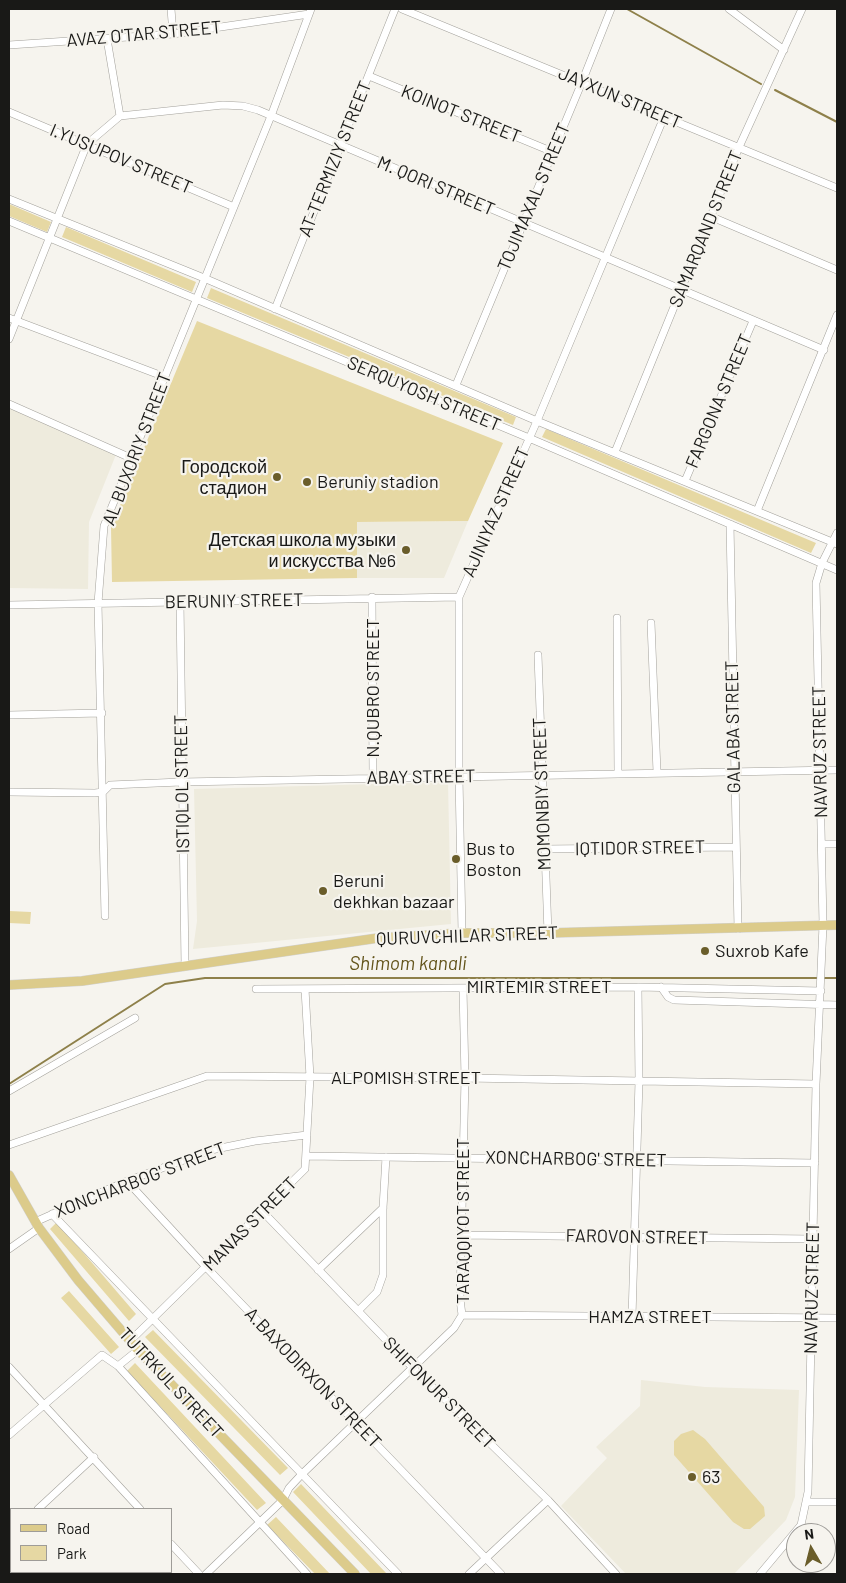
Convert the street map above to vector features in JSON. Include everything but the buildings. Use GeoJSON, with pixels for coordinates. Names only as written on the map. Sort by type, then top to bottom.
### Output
{"type":"FeatureCollection","features":[{"type":"Feature","properties":{"kind":"main road","name":"QURUVCHILAR STREET"},"geometry":{"type":"LineString","coordinates":[[9,985],[82,981],[378,938],[462,933],[738,929],[837,925]]}},
{"type":"Feature","properties":{"kind":"main road","name":"TUTRKUL STREET"},"geometry":{"type":"LineString","coordinates":[[9,1175],[37,1225],[78,1280],[130,1341],[355,1574]]}},
{"type":"Feature","properties":{"kind":"street"},"geometry":{"type":"LineString","coordinates":[[171,9],[173,34]]}},
{"type":"Feature","properties":{"kind":"street","name":"AT-TERMIZIY STREET"},"geometry":{"type":"LineString","coordinates":[[275,309],[395,9]]}},
{"type":"Feature","properties":{"kind":"street","name":"JAYXUN STREET"},"geometry":{"type":"LineString","coordinates":[[402,9],[837,188]]}},
{"type":"Feature","properties":{"kind":"street","name":"TOJIMAXAL STREET"},"geometry":{"type":"LineString","coordinates":[[456,385],[554,152],[610,9]]}},
{"type":"Feature","properties":{"kind":"street"},"geometry":{"type":"LineString","coordinates":[[729,9],[784,50]]}},
{"type":"Feature","properties":{"kind":"street","name":"SAMARQAND STREET"},"geometry":{"type":"LineString","coordinates":[[615,452],[739,147],[802,9]]}},
{"type":"Feature","properties":{"kind":"street","name":"AVAZ O'TAR STREET"},"geometry":{"type":"LineString","coordinates":[[9,45],[173,34],[310,11]]}},
{"type":"Feature","properties":{"kind":"street","name":"AL BUXORIY STREET"},"geometry":{"type":"LineString","coordinates":[[105,916],[102,713],[98,603],[104,526],[133,459],[204,278],[271,116],[310,11]]}},
{"type":"Feature","properties":{"kind":"street"},"geometry":{"type":"LineString","coordinates":[[9,339],[87,144],[120,116],[107,39]]}},
{"type":"Feature","properties":{"kind":"street","name":"KOINOT STREET"},"geometry":{"type":"LineString","coordinates":[[369,76],[554,152]]}},
{"type":"Feature","properties":{"kind":"street","name":"M. QORI STREET"},"geometry":{"type":"LineString","coordinates":[[120,116],[223,105],[244,106],[341,145],[824,350]]}},
{"type":"Feature","properties":{"kind":"street","name":"I.YUSUPOV STREET"},"geometry":{"type":"LineString","coordinates":[[9,112],[234,207]]}},
{"type":"Feature","properties":{"kind":"street","name":"AJINIYAZ STREET"},"geometry":{"type":"LineString","coordinates":[[462,933],[458,777],[459,597],[537,421],[664,118]]}},
{"type":"Feature","properties":{"kind":"street","name":"SERQUYOSH STREET"},"geometry":{"type":"LineString","coordinates":[[9,199],[204,278],[537,421],[835,544]]}},
{"type":"Feature","properties":{"kind":"street"},"geometry":{"type":"LineString","coordinates":[[712,216],[837,270]]}},
{"type":"Feature","properties":{"kind":"street","name":"SERQUYOSH STREET"},"geometry":{"type":"LineString","coordinates":[[9,221],[529,438],[837,570]]}},
{"type":"Feature","properties":{"kind":"street"},"geometry":{"type":"LineString","coordinates":[[757,511],[837,315]]}},
{"type":"Feature","properties":{"kind":"street"},"geometry":{"type":"LineString","coordinates":[[9,318],[165,377]]}},
{"type":"Feature","properties":{"kind":"street","name":"FARGONA STREET"},"geometry":{"type":"LineString","coordinates":[[685,481],[753,321]]}},
{"type":"Feature","properties":{"kind":"street"},"geometry":{"type":"LineString","coordinates":[[9,404],[133,459]]}},
{"type":"Feature","properties":{"kind":"street","name":"GALABA STREET"},"geometry":{"type":"LineString","coordinates":[[730,524],[738,929]]}},
{"type":"Feature","properties":{"kind":"street","name":"NAVRUZ STREET"},"geometry":{"type":"LineString","coordinates":[[760,1574],[800,1525],[807,1502],[816,1084],[822,989],[823,925],[822,771],[816,583],[822,563],[835,544],[837,534]]}},
{"type":"Feature","properties":{"kind":"street","name":"BERUNIY STREET"},"geometry":{"type":"LineString","coordinates":[[9,605],[256,602],[372,597],[459,597]]}},
{"type":"Feature","properties":{"kind":"street","name":"N.QUBRO STREET"},"geometry":{"type":"LineString","coordinates":[[372,597],[374,778]]}},
{"type":"Feature","properties":{"kind":"street","name":"ISTIQLOL STREET"},"geometry":{"type":"LineString","coordinates":[[180,602],[185,966]]}},
{"type":"Feature","properties":{"kind":"street"},"geometry":{"type":"LineString","coordinates":[[617,618],[618,773]]}},
{"type":"Feature","properties":{"kind":"street"},"geometry":{"type":"LineString","coordinates":[[651,623],[656,772]]}},
{"type":"Feature","properties":{"kind":"street","name":"MOMONBIY STREET"},"geometry":{"type":"LineString","coordinates":[[538,655],[548,933]]}},
{"type":"Feature","properties":{"kind":"street"},"geometry":{"type":"LineString","coordinates":[[9,715],[102,713]]}},
{"type":"Feature","properties":{"kind":"street","name":"ABAY STREET"},"geometry":{"type":"LineString","coordinates":[[9,792],[103,792],[110,785],[181,782],[734,770],[837,770]]}},
{"type":"Feature","properties":{"kind":"street"},"geometry":{"type":"LineString","coordinates":[[822,844],[837,844]]}},
{"type":"Feature","properties":{"kind":"street","name":"IQTIDOR STREET"},"geometry":{"type":"LineString","coordinates":[[544,849],[736,847]]}},
{"type":"Feature","properties":{"kind":"street"},"geometry":{"type":"LineString","coordinates":[[632,1317],[639,1081],[638,986]]}},
{"type":"Feature","properties":{"kind":"street","name":"MIRTEMIR STREET"},"geometry":{"type":"LineString","coordinates":[[256,989],[638,986],[822,989]]}},
{"type":"Feature","properties":{"kind":"street"},"geometry":{"type":"LineString","coordinates":[[661,987],[668,997],[674,1000],[837,1005]]}},
{"type":"Feature","properties":{"kind":"street","name":"TARAQQIYOT STREET"},"geometry":{"type":"LineString","coordinates":[[206,1574],[283,1500],[289,1488],[300,1475],[454,1328],[462,1315],[460,1299],[465,1078],[463,988]]}},
{"type":"Feature","properties":{"kind":"street","name":"MANAS STREET"},"geometry":{"type":"LineString","coordinates":[[130,1341],[305,1170],[310,1077],[305,989]]}},
{"type":"Feature","properties":{"kind":"street"},"geometry":{"type":"LineString","coordinates":[[9,1091],[134,1018]]}},
{"type":"Feature","properties":{"kind":"street","name":"ALPOMISH STREET"},"geometry":{"type":"LineString","coordinates":[[9,1146],[206,1076],[816,1084]]}},
{"type":"Feature","properties":{"kind":"street","name":"XONCHARBOG' STREET"},"geometry":{"type":"LineString","coordinates":[[9,1249],[52,1214],[127,1181],[211,1150],[255,1141],[307,1135]]}},
{"type":"Feature","properties":{"kind":"street","name":"XONCHARBOG' STREET"},"geometry":{"type":"LineString","coordinates":[[306,1156],[815,1163]]}},
{"type":"Feature","properties":{"kind":"street"},"geometry":{"type":"LineString","coordinates":[[358,1311],[376,1292],[383,1275],[383,1208],[386,1157]]}},
{"type":"Feature","properties":{"kind":"street","name":"A.BAXODIRXON STREET"},"geometry":{"type":"LineString","coordinates":[[127,1181],[206,1268],[501,1574]]}},
{"type":"Feature","properties":{"kind":"street"},"geometry":{"type":"LineString","coordinates":[[318,1270],[383,1208]]}},
{"type":"Feature","properties":{"kind":"street","name":"SHIFONUR STREET"},"geometry":{"type":"LineString","coordinates":[[262,1211],[412,1367],[548,1500],[616,1574]]}},
{"type":"Feature","properties":{"kind":"street"},"geometry":{"type":"LineString","coordinates":[[52,1214],[300,1475],[398,1574]]}},
{"type":"Feature","properties":{"kind":"street","name":"FAROVON STREET"},"geometry":{"type":"LineString","coordinates":[[461,1235],[813,1239]]}},
{"type":"Feature","properties":{"kind":"street","name":"HAMZA STREET"},"geometry":{"type":"LineString","coordinates":[[462,1315],[837,1318]]}},
{"type":"Feature","properties":{"kind":"street"},"geometry":{"type":"LineString","coordinates":[[118,1366],[138,1350]]}},
{"type":"Feature","properties":{"kind":"street"},"geometry":{"type":"LineString","coordinates":[[9,1435],[102,1355],[118,1366],[307,1574]]}},
{"type":"Feature","properties":{"kind":"street"},"geometry":{"type":"LineString","coordinates":[[9,1368],[42,1405],[94,1457],[139,1508]]}},
{"type":"Feature","properties":{"kind":"street"},"geometry":{"type":"LineString","coordinates":[[39,1508],[94,1457]]}},
{"type":"Feature","properties":{"kind":"street"},"geometry":{"type":"LineString","coordinates":[[469,1574],[548,1500]]}},
{"type":"Feature","properties":{"kind":"street"},"geometry":{"type":"LineString","coordinates":[[807,1502],[837,1502]]}},
{"type":"Feature","properties":{"kind":"street"},"geometry":{"type":"LineString","coordinates":[[172,1545],[199,1574]]}},
{"type":"Feature","properties":{"kind":"shaded area"},"geometry":{"type":"Polygon","coordinates":[[[9,406],[117,452],[89,522],[88,589],[9,588],[9,406]]]}},
{"type":"Feature","properties":{"kind":"shaded area","name":"Детская школа музыки и искусства №6"},"geometry":{"type":"Polygon","coordinates":[[[468,521],[444,578],[357,578],[356,522],[468,521]]]}},
{"type":"Feature","properties":{"kind":"shaded area","name":"Beruni dekhkan bazaar"},"geometry":{"type":"Polygon","coordinates":[[[448,782],[451,924],[193,949],[197,921],[194,789],[448,782]]]}},
{"type":"Feature","properties":{"kind":"shaded area","name":"63"},"geometry":{"type":"Polygon","coordinates":[[[641,1380],[705,1387],[799,1390],[795,1497],[786,1520],[734,1574],[626,1574],[561,1506],[607,1458],[596,1447],[640,1406],[641,1380]]]}},
{"type":"Feature","properties":{"kind":"green space"},"geometry":{"type":"Polygon","coordinates":[[[9,204],[51,222],[47,232],[9,216],[9,204]]]}},
{"type":"Feature","properties":{"kind":"green space"},"geometry":{"type":"Polygon","coordinates":[[[66,227],[196,282],[192,292],[62,237],[66,227]]]}},
{"type":"Feature","properties":{"kind":"green space"},"geometry":{"type":"Polygon","coordinates":[[[211,288],[516,417],[513,425],[207,298],[211,288]]]}},
{"type":"Feature","properties":{"kind":"green space","name":"Beruniy stadion"},"geometry":{"type":"Polygon","coordinates":[[[197,321],[503,443],[468,521],[357,522],[357,578],[112,582],[111,527],[197,321]]]}},
{"type":"Feature","properties":{"kind":"green space"},"geometry":{"type":"Polygon","coordinates":[[[546,429],[816,543],[811,553],[542,437],[546,429]]]}},
{"type":"Feature","properties":{"kind":"green space"},"geometry":{"type":"Polygon","coordinates":[[[9,911],[31,912],[30,924],[9,923],[9,911]]]}},
{"type":"Feature","properties":{"kind":"green space"},"geometry":{"type":"Polygon","coordinates":[[[57,1222],[136,1314],[129,1321],[50,1229],[57,1222]]]}},
{"type":"Feature","properties":{"kind":"green space"},"geometry":{"type":"Polygon","coordinates":[[[69,1291],[119,1347],[111,1354],[61,1298],[69,1291]]]}},
{"type":"Feature","properties":{"kind":"green space"},"geometry":{"type":"Polygon","coordinates":[[[153,1330],[288,1468],[280,1475],[145,1337],[153,1330]]]}},
{"type":"Feature","properties":{"kind":"green space"},"geometry":{"type":"Polygon","coordinates":[[[135,1363],[266,1503],[257,1510],[127,1371],[135,1363]]]}},
{"type":"Feature","properties":{"kind":"green space"},"geometry":{"type":"Polygon","coordinates":[[[693,1430],[705,1439],[764,1507],[765,1516],[750,1529],[744,1529],[733,1522],[674,1455],[674,1441],[681,1434],[693,1430]]]}},
{"type":"Feature","properties":{"kind":"green space"},"geometry":{"type":"Polygon","coordinates":[[[301,1484],[387,1574],[371,1574],[293,1492],[301,1484]]]}},
{"type":"Feature","properties":{"kind":"green space"},"geometry":{"type":"Polygon","coordinates":[[[276,1517],[330,1574],[315,1574],[267,1525],[276,1517]]]}},
{"type":"Feature","properties":{"kind":"waterway"},"geometry":{"type":"LineString","coordinates":[[627,9],[761,84]]}},
{"type":"Feature","properties":{"kind":"waterway"},"geometry":{"type":"LineString","coordinates":[[775,90],[837,122]]}},
{"type":"Feature","properties":{"kind":"waterway","name":"Shimom kanali"},"geometry":{"type":"LineString","coordinates":[[9,1084],[165,984],[205,978],[817,978]]}},
{"type":"Feature","properties":{"kind":"waterway","name":"Shimom kanali"},"geometry":{"type":"LineString","coordinates":[[822,978],[837,978]]}},
{"type":"Feature","properties":{"kind":"place","name":"Городской стадион"},"geometry":{"type":"Point","coordinates":[277,477]}},
{"type":"Feature","properties":{"kind":"place","name":"Beruniy stadion"},"geometry":{"type":"Point","coordinates":[307,482]}},
{"type":"Feature","properties":{"kind":"place","name":"Детская школа музыки и искусства №6"},"geometry":{"type":"Point","coordinates":[406,550]}},
{"type":"Feature","properties":{"kind":"place","name":"Bus to Boston"},"geometry":{"type":"Point","coordinates":[456,859]}},
{"type":"Feature","properties":{"kind":"place","name":"Beruni dekhkan bazaar"},"geometry":{"type":"Point","coordinates":[323,891]}},
{"type":"Feature","properties":{"kind":"place","name":"Suxrob Kafe"},"geometry":{"type":"Point","coordinates":[705,951]}},
{"type":"Feature","properties":{"kind":"place","name":"63"},"geometry":{"type":"Point","coordinates":[692,1477]}}]}
